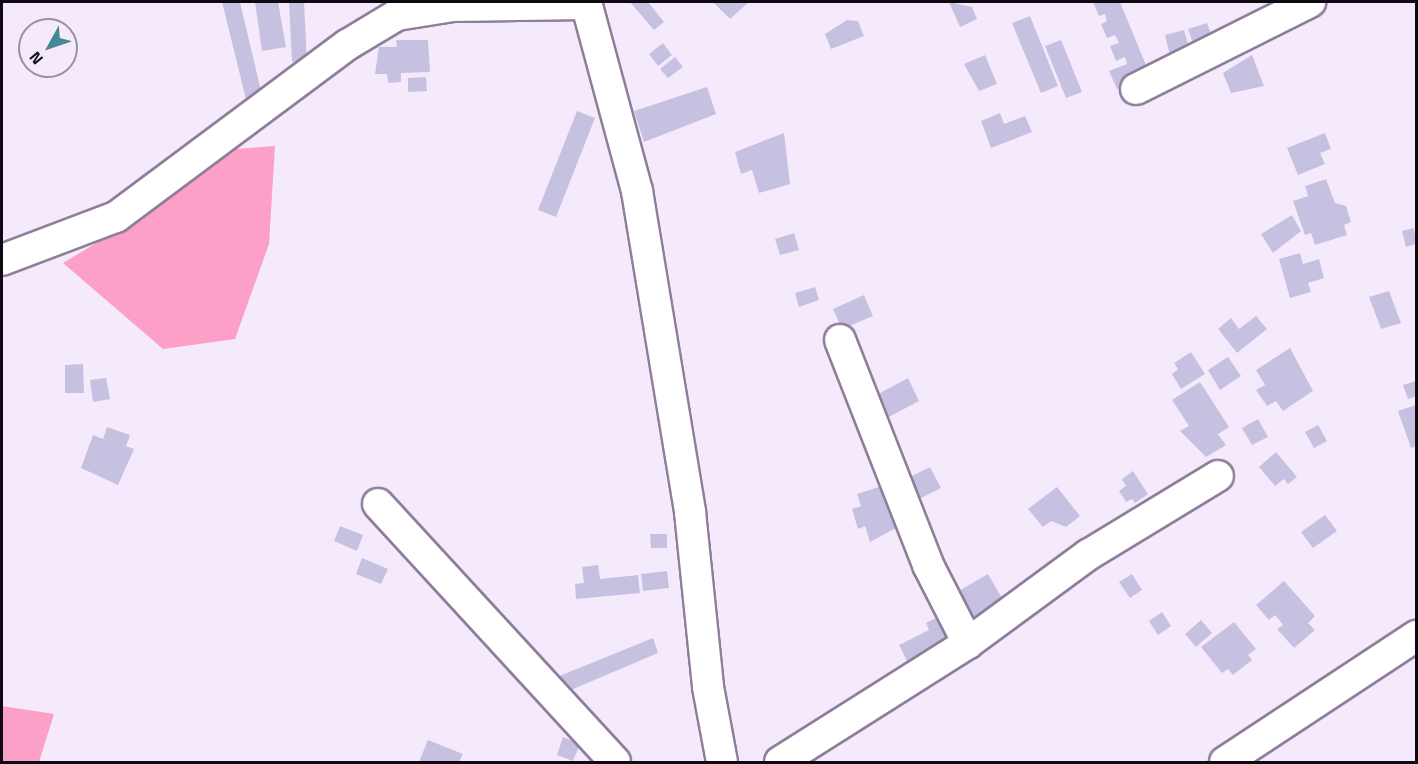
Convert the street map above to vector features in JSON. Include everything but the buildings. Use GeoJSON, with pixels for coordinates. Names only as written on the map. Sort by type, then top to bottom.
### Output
{"type":"FeatureCollection","features":[{"type":"Feature","properties":{"kind":"street"},"geometry":{"type":"LineString","coordinates":[[1136,89],[1310,2]]}},
{"type":"Feature","properties":{"kind":"street"},"geometry":{"type":"LineString","coordinates":[[2,260],[116,217],[347,45],[398,15],[453,6],[585,3],[615,95],[637,191],[690,512],[708,687],[722,762]]}},
{"type":"Feature","properties":{"kind":"street"},"geometry":{"type":"LineString","coordinates":[[840,340],[928,565],[968,643]]}},
{"type":"Feature","properties":{"kind":"street"},"geometry":{"type":"LineString","coordinates":[[780,762],[968,643],[1088,555],[1218,476]]}},
{"type":"Feature","properties":{"kind":"street"},"geometry":{"type":"LineString","coordinates":[[378,504],[615,762]]}},
{"type":"Feature","properties":{"kind":"street"},"geometry":{"type":"LineString","coordinates":[[1225,762],[1416,636]]}},
{"type":"Feature","properties":{"kind":"shaded area"},"geometry":{"type":"Polygon","coordinates":[[[275,146],[269,244],[235,339],[163,349],[63,263],[153,209],[236,149],[275,146]]]}},
{"type":"Feature","properties":{"kind":"shaded area"},"geometry":{"type":"Polygon","coordinates":[[[2,706],[54,714],[39,762],[2,762],[2,706]]]}}]}
